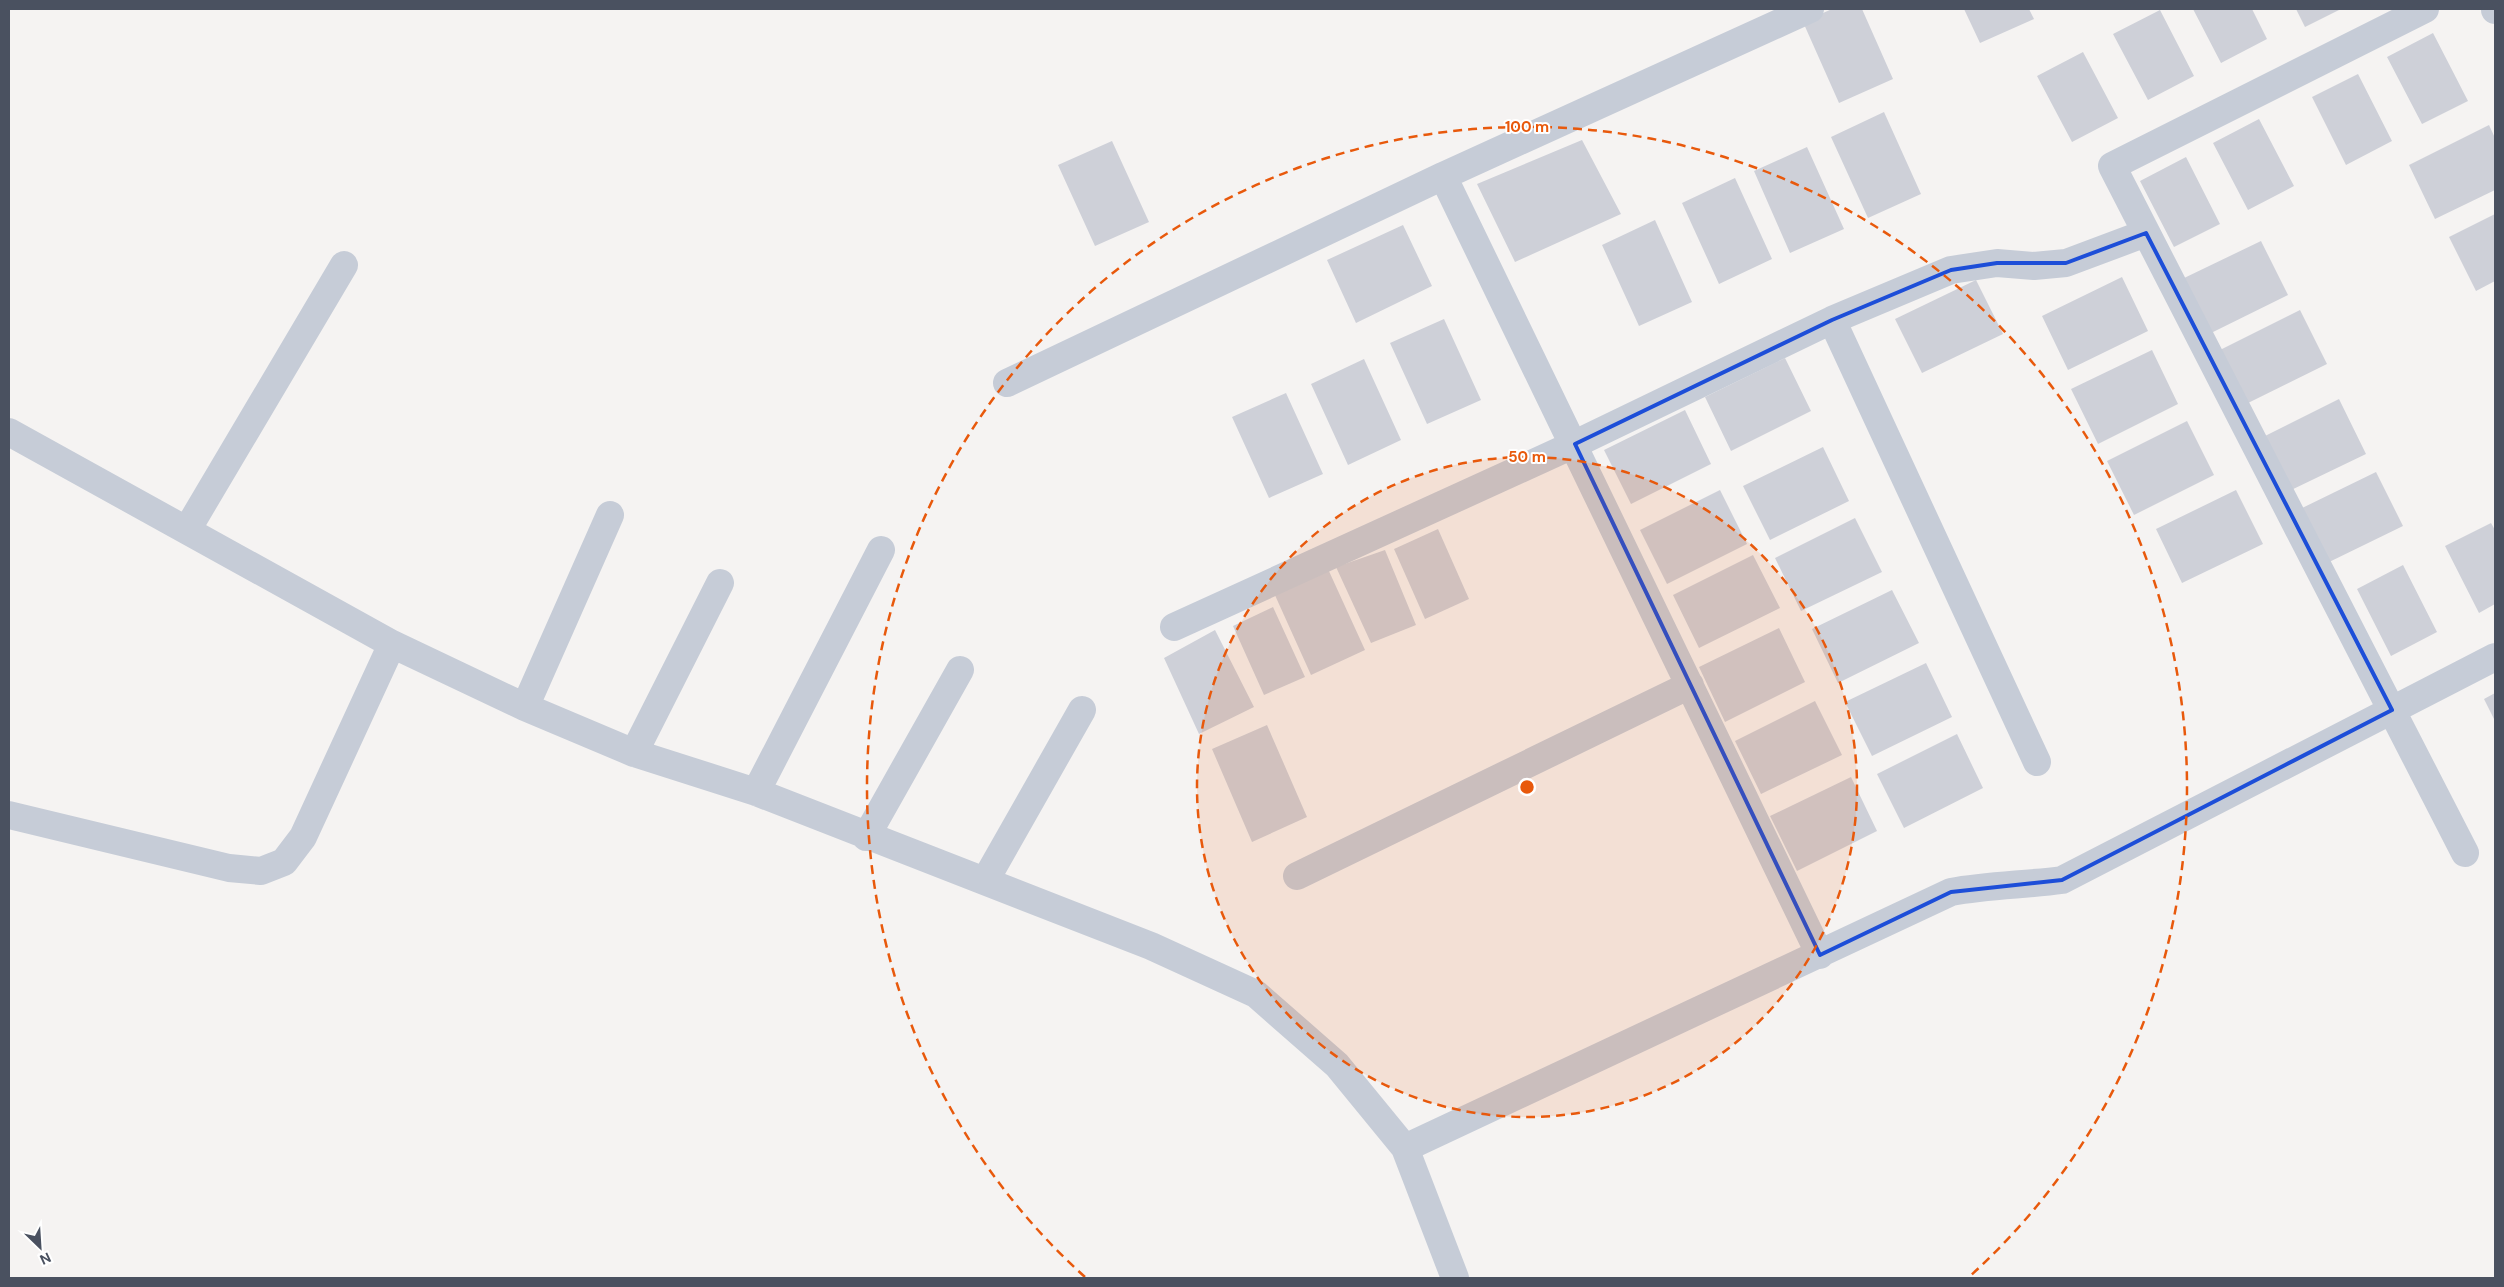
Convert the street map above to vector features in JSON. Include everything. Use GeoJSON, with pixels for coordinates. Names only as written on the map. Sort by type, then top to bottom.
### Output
{"type":"FeatureCollection","features":[{"type":"Feature","properties":{"kind":"street"},"geometry":{"type":"LineString","coordinates":[[1007,383],[1443,176],[1810,9]]}},
{"type":"Feature","properties":{"kind":"street"},"geometry":{"type":"LineString","coordinates":[[2425,9],[2112,166],[2465,853]]}},
{"type":"Feature","properties":{"kind":"street"},"geometry":{"type":"LineString","coordinates":[[1443,176],[1575,444],[1820,955]]}},
{"type":"Feature","properties":{"kind":"street"},"geometry":{"type":"LineString","coordinates":[[1174,627],[1575,444],[1832,320],[1951,270],[1997,263],[2034,266],[2066,263],[2146,232]]}},
{"type":"Feature","properties":{"kind":"street"},"geometry":{"type":"LineString","coordinates":[[187,530],[344,265]]}},
{"type":"Feature","properties":{"kind":"street"},"geometry":{"type":"LineString","coordinates":[[1832,320],[2037,762]]}},
{"type":"Feature","properties":{"kind":"street"},"geometry":{"type":"LineString","coordinates":[[9,432],[392,644],[524,707],[634,753],[756,792],[866,837],[885,842],[1151,946],[1256,994],[1337,1065],[1405,1148],[1454,1278]]}},
{"type":"Feature","properties":{"kind":"street"},"geometry":{"type":"LineString","coordinates":[[524,707],[610,515]]}},
{"type":"Feature","properties":{"kind":"street"},"geometry":{"type":"LineString","coordinates":[[756,792],[881,550]]}},
{"type":"Feature","properties":{"kind":"street"},"geometry":{"type":"LineString","coordinates":[[634,753],[720,583]]}},
{"type":"Feature","properties":{"kind":"street"},"geometry":{"type":"LineString","coordinates":[[9,815],[229,868],[262,871],[284,862],[303,837],[392,644]]}},
{"type":"Feature","properties":{"kind":"street"},"geometry":{"type":"LineString","coordinates":[[1405,1148],[1951,892],[1983,886],[2031,884],[2062,880],[2495,657]]}},
{"type":"Feature","properties":{"kind":"street"},"geometry":{"type":"LineString","coordinates":[[866,837],[960,670]]}},
{"type":"Feature","properties":{"kind":"street"},"geometry":{"type":"LineString","coordinates":[[1298,876],[1690,686]]}},
{"type":"Feature","properties":{"kind":"street"},"geometry":{"type":"LineString","coordinates":[[985,881],[1082,710]]}},
{"type":"Feature","properties":{"kind":"highlighted area"},"geometry":{"type":"Polygon","coordinates":[[[2146,233],[2392,710],[2062,880],[1951,892],[1820,955],[1575,444],[1832,320],[1951,270],[1997,263],[2066,263],[2146,233]]]}},
{"type":"Feature","properties":{"kind":"building"},"geometry":{"type":"Polygon","coordinates":[[[1832,9],[1862,9],[1893,79],[1839,103],[1803,22],[1832,9]]]}},
{"type":"Feature","properties":{"kind":"building"},"geometry":{"type":"Polygon","coordinates":[[[1964,9],[2029,9],[2034,19],[1980,43],[1964,9]]]}},
{"type":"Feature","properties":{"kind":"building"},"geometry":{"type":"Polygon","coordinates":[[[2193,9],[2252,9],[2267,39],[2221,63],[2193,9]]]}},
{"type":"Feature","properties":{"kind":"building"},"geometry":{"type":"Polygon","coordinates":[[[2296,9],[2341,9],[2305,27],[2296,9]]]}},
{"type":"Feature","properties":{"kind":"building"},"geometry":{"type":"Polygon","coordinates":[[[2160,10],[2194,76],[2148,100],[2113,34],[2160,10]]]}},
{"type":"Feature","properties":{"kind":"building"},"geometry":{"type":"Polygon","coordinates":[[[2433,33],[2468,101],[2422,124],[2387,57],[2433,33]]]}},
{"type":"Feature","properties":{"kind":"building"},"geometry":{"type":"Polygon","coordinates":[[[2083,52],[2118,118],[2072,142],[2037,76],[2083,52]]]}},
{"type":"Feature","properties":{"kind":"building"},"geometry":{"type":"Polygon","coordinates":[[[2358,74],[2392,141],[2346,165],[2312,97],[2358,74]]]}},
{"type":"Feature","properties":{"kind":"building"},"geometry":{"type":"Polygon","coordinates":[[[1884,112],[1921,194],[1868,218],[1831,137],[1884,112]]]}},
{"type":"Feature","properties":{"kind":"building"},"geometry":{"type":"Polygon","coordinates":[[[2259,119],[2294,186],[2248,210],[2213,143],[2259,119]]]}},
{"type":"Feature","properties":{"kind":"building"},"geometry":{"type":"Polygon","coordinates":[[[2489,125],[2495,138],[2495,190],[2435,219],[2409,165],[2489,125]]]}},
{"type":"Feature","properties":{"kind":"building"},"geometry":{"type":"Polygon","coordinates":[[[1582,140],[1621,214],[1515,262],[1477,184],[1582,140]]]}},
{"type":"Feature","properties":{"kind":"building"},"geometry":{"type":"Polygon","coordinates":[[[1112,141],[1149,222],[1095,246],[1058,165],[1112,141]]]}},
{"type":"Feature","properties":{"kind":"building"},"geometry":{"type":"Polygon","coordinates":[[[1807,147],[1844,229],[1790,253],[1754,171],[1807,147]]]}},
{"type":"Feature","properties":{"kind":"building"},"geometry":{"type":"Polygon","coordinates":[[[2186,157],[2220,224],[2174,247],[2140,181],[2186,157]]]}},
{"type":"Feature","properties":{"kind":"building"},"geometry":{"type":"Polygon","coordinates":[[[1735,178],[1772,259],[1719,284],[1682,203],[1735,178]]]}},
{"type":"Feature","properties":{"kind":"building"},"geometry":{"type":"Polygon","coordinates":[[[2495,214],[2495,281],[2476,291],[2449,237],[2495,214]]]}},
{"type":"Feature","properties":{"kind":"building"},"geometry":{"type":"Polygon","coordinates":[[[1655,220],[1692,302],[1639,326],[1602,245],[1655,220]]]}},
{"type":"Feature","properties":{"kind":"building"},"geometry":{"type":"Polygon","coordinates":[[[1403,225],[1432,286],[1356,323],[1327,260],[1403,225]]]}},
{"type":"Feature","properties":{"kind":"building"},"geometry":{"type":"Polygon","coordinates":[[[2261,241],[2288,295],[2207,335],[2180,280],[2261,241]]]}},
{"type":"Feature","properties":{"kind":"building"},"geometry":{"type":"Polygon","coordinates":[[[2122,277],[2148,331],[2068,370],[2042,316],[2122,277]]]}},
{"type":"Feature","properties":{"kind":"building"},"geometry":{"type":"Polygon","coordinates":[[[1976,280],[2003,334],[1922,373],[1895,319],[1976,280]]]}},
{"type":"Feature","properties":{"kind":"building"},"geometry":{"type":"Polygon","coordinates":[[[2300,310],[2327,364],[2246,404],[2220,350],[2300,310]]]}},
{"type":"Feature","properties":{"kind":"building"},"geometry":{"type":"Polygon","coordinates":[[[1444,319],[1481,400],[1427,424],[1390,343],[1444,319]]]}},
{"type":"Feature","properties":{"kind":"building"},"geometry":{"type":"Polygon","coordinates":[[[2152,350],[2178,404],[2098,444],[2071,389],[2152,350]]]}},
{"type":"Feature","properties":{"kind":"building"},"geometry":{"type":"Polygon","coordinates":[[[1785,358],[1811,411],[1731,451],[1705,397],[1785,358]]]}},
{"type":"Feature","properties":{"kind":"building"},"geometry":{"type":"Polygon","coordinates":[[[1364,359],[1401,440],[1348,465],[1311,384],[1364,359]]]}},
{"type":"Feature","properties":{"kind":"building"},"geometry":{"type":"Polygon","coordinates":[[[1286,393],[1323,474],[1269,498],[1232,417],[1286,393]]]}},
{"type":"Feature","properties":{"kind":"building"},"geometry":{"type":"Polygon","coordinates":[[[2339,399],[2366,454],[2285,493],[2259,439],[2339,399]]]}},
{"type":"Feature","properties":{"kind":"building"},"geometry":{"type":"Polygon","coordinates":[[[1685,410],[1711,464],[1631,504],[1604,450],[1685,410]]]}},
{"type":"Feature","properties":{"kind":"building"},"geometry":{"type":"Polygon","coordinates":[[[2187,421],[2214,475],[2134,515],[2107,461],[2187,421]]]}},
{"type":"Feature","properties":{"kind":"building"},"geometry":{"type":"Polygon","coordinates":[[[1823,447],[1849,501],[1770,540],[1743,486],[1823,447]]]}},
{"type":"Feature","properties":{"kind":"building"},"geometry":{"type":"Polygon","coordinates":[[[2376,472],[2403,526],[2323,565],[2296,511],[2376,472]]]}},
{"type":"Feature","properties":{"kind":"building"},"geometry":{"type":"Polygon","coordinates":[[[1720,490],[1747,544],[1667,584],[1640,530],[1720,490]]]}},
{"type":"Feature","properties":{"kind":"building"},"geometry":{"type":"Polygon","coordinates":[[[2236,490],[2263,544],[2182,583],[2156,529],[2236,490]]]}},
{"type":"Feature","properties":{"kind":"building"},"geometry":{"type":"Polygon","coordinates":[[[1855,518],[1882,572],[1801,611],[1775,558],[1855,518]]]}},
{"type":"Feature","properties":{"kind":"building"},"geometry":{"type":"Polygon","coordinates":[[[2491,523],[2495,530],[2495,604],[2479,613],[2445,546],[2491,523]]]}},
{"type":"Feature","properties":{"kind":"building"},"geometry":{"type":"Polygon","coordinates":[[[1438,529],[1469,599],[1425,619],[1394,549],[1438,529]]]}},
{"type":"Feature","properties":{"kind":"building"},"geometry":{"type":"Polygon","coordinates":[[[1385,550],[1416,625],[1371,643],[1336,567],[1385,550]]]}},
{"type":"Feature","properties":{"kind":"building"},"geometry":{"type":"Polygon","coordinates":[[[1753,555],[1780,608],[1699,648],[1673,595],[1753,555]]]}},
{"type":"Feature","properties":{"kind":"building"},"geometry":{"type":"Polygon","coordinates":[[[2403,565],[2437,632],[2391,656],[2357,589],[2403,565]]]}},
{"type":"Feature","properties":{"kind":"building"},"geometry":{"type":"Polygon","coordinates":[[[1328,569],[1365,650],[1311,675],[1274,593],[1328,569]]]}},
{"type":"Feature","properties":{"kind":"building"},"geometry":{"type":"Polygon","coordinates":[[[1892,590],[1919,643],[1838,683],[1812,629],[1892,590]]]}},
{"type":"Feature","properties":{"kind":"building"},"geometry":{"type":"Polygon","coordinates":[[[1273,607],[1305,677],[1264,695],[1233,626],[1273,607]]]}},
{"type":"Feature","properties":{"kind":"building"},"geometry":{"type":"Polygon","coordinates":[[[1779,628],[1805,682],[1725,722],[1699,667],[1779,628]]]}},
{"type":"Feature","properties":{"kind":"building"},"geometry":{"type":"Polygon","coordinates":[[[1215,630],[1254,707],[1199,734],[1164,658],[1215,630]]]}},
{"type":"Feature","properties":{"kind":"building"},"geometry":{"type":"Polygon","coordinates":[[[1926,663],[1952,717],[1872,756],[1845,702],[1926,663]]]}},
{"type":"Feature","properties":{"kind":"building"},"geometry":{"type":"Polygon","coordinates":[[[2495,693],[2495,721],[2484,699],[2495,693]]]}},
{"type":"Feature","properties":{"kind":"building"},"geometry":{"type":"Polygon","coordinates":[[[1815,701],[1842,755],[1761,794],[1735,741],[1815,701]]]}},
{"type":"Feature","properties":{"kind":"building"},"geometry":{"type":"Polygon","coordinates":[[[1267,725],[1307,817],[1252,842],[1212,749],[1267,725]]]}},
{"type":"Feature","properties":{"kind":"building"},"geometry":{"type":"Polygon","coordinates":[[[1957,734],[1983,788],[1904,828],[1877,774],[1957,734]]]}},
{"type":"Feature","properties":{"kind":"building"},"geometry":{"type":"Polygon","coordinates":[[[1851,777],[1877,831],[1797,871],[1770,816],[1851,777]]]}}]}
